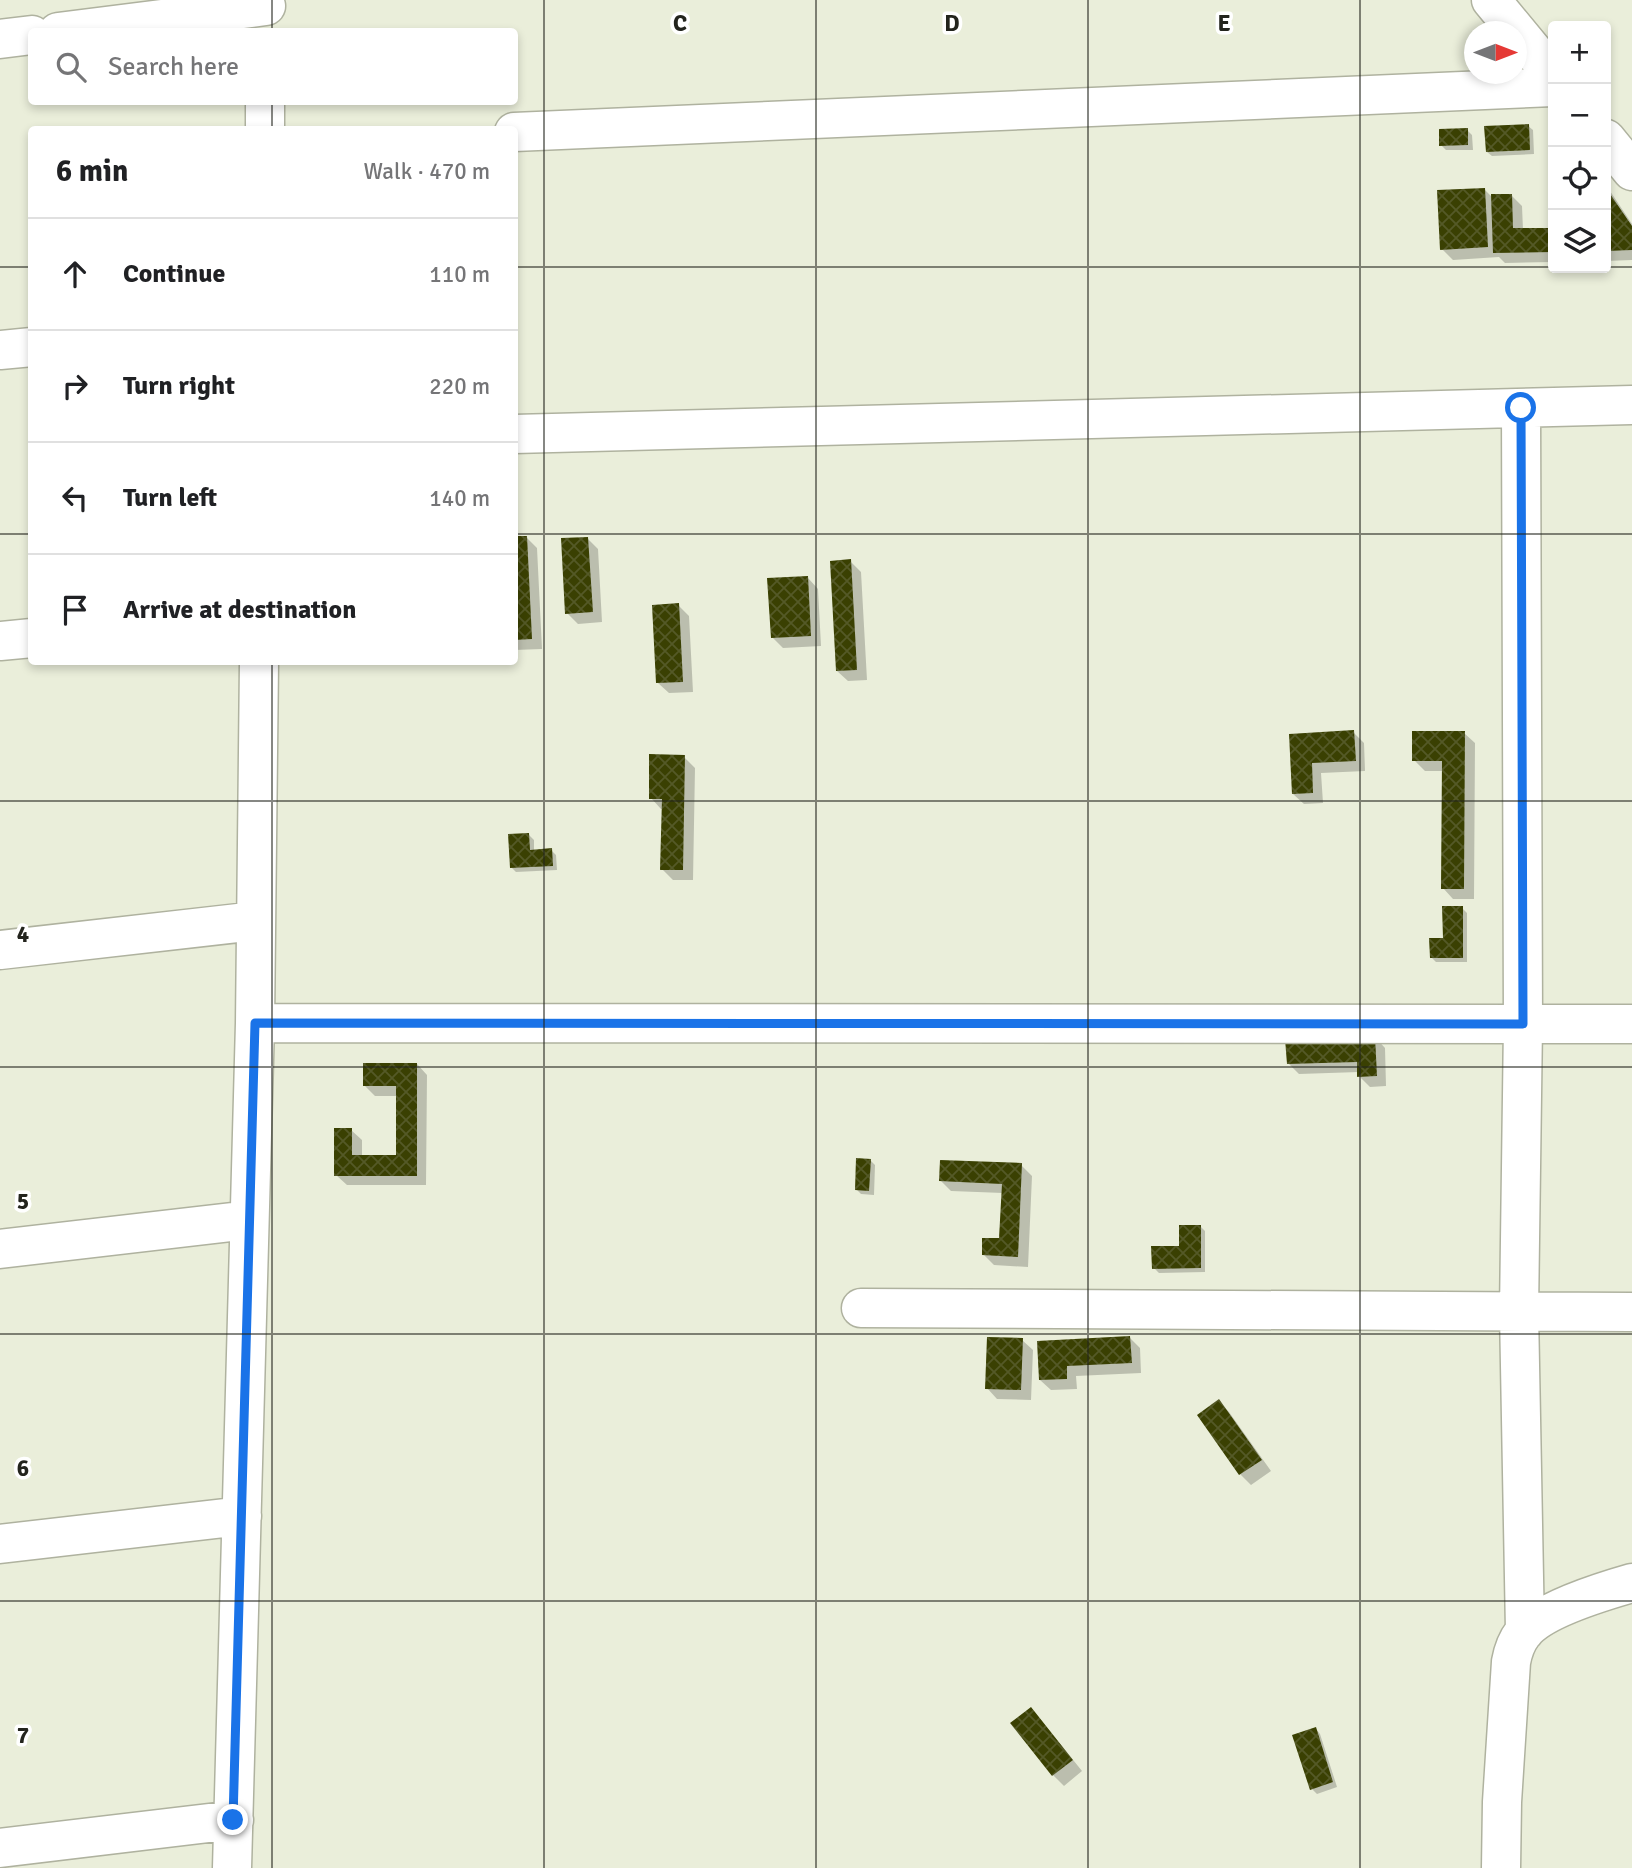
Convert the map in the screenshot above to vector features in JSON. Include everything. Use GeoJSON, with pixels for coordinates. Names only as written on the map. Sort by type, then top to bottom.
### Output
{"type":"FeatureCollection","features":[{"type":"Feature","properties":{"kind":"street"},"geometry":{"type":"LineString","coordinates":[[1491,0],[1548,69]]}},
{"type":"Feature","properties":{"kind":"street"},"geometry":{"type":"LineString","coordinates":[[100,28],[266,12]]}},
{"type":"Feature","properties":{"kind":"street"},"geometry":{"type":"LineString","coordinates":[[0,38],[28,35]]}},
{"type":"Feature","properties":{"kind":"street"},"geometry":{"type":"LineString","coordinates":[[518,132],[1548,87]]}},
{"type":"Feature","properties":{"kind":"street"},"geometry":{"type":"LineString","coordinates":[[265,105],[265,126]]}},
{"type":"Feature","properties":{"kind":"street"},"geometry":{"type":"LineString","coordinates":[[1611,145],[1632,171]]}},
{"type":"Feature","properties":{"kind":"street"},"geometry":{"type":"LineString","coordinates":[[0,350],[28,347]]}},
{"type":"Feature","properties":{"kind":"street"},"geometry":{"type":"LineString","coordinates":[[518,433],[1632,405]]}},
{"type":"Feature","properties":{"kind":"street"},"geometry":{"type":"LineString","coordinates":[[1521,408],[1523,1024],[1519,1312],[1525,1631]]}},
{"type":"Feature","properties":{"kind":"street"},"geometry":{"type":"LineString","coordinates":[[0,641],[28,638]]}},
{"type":"Feature","properties":{"kind":"street"},"geometry":{"type":"LineString","coordinates":[[232,1868],[255,1023],[258,665]]}},
{"type":"Feature","properties":{"kind":"street"},"geometry":{"type":"LineString","coordinates":[[0,950],[256,921]]}},
{"type":"Feature","properties":{"kind":"street"},"geometry":{"type":"LineString","coordinates":[[255,1023],[1632,1024]]}},
{"type":"Feature","properties":{"kind":"street"},"geometry":{"type":"LineString","coordinates":[[0,1249],[250,1220]]}},
{"type":"Feature","properties":{"kind":"street"},"geometry":{"type":"LineString","coordinates":[[861,1308],[1632,1312]]}},
{"type":"Feature","properties":{"kind":"street"},"geometry":{"type":"LineString","coordinates":[[0,1544],[242,1516]]}},
{"type":"Feature","properties":{"kind":"street"},"geometry":{"type":"LineString","coordinates":[[1501,1868],[1502,1802],[1514,1646],[1525,1631],[1542,1616],[1632,1583]]}},
{"type":"Feature","properties":{"kind":"street"},"geometry":{"type":"LineString","coordinates":[[0,1848],[233,1820]]}},
{"type":"Feature","properties":{"kind":"building"},"geometry":{"type":"Polygon","coordinates":[[[1529,124],[1530,150],[1486,152],[1484,126],[1529,124]]]}},
{"type":"Feature","properties":{"kind":"building"},"geometry":{"type":"Polygon","coordinates":[[[1468,128],[1468,145],[1439,146],[1439,129],[1468,128]]]}},
{"type":"Feature","properties":{"kind":"building"},"geometry":{"type":"Polygon","coordinates":[[[1485,188],[1488,247],[1440,250],[1437,190],[1485,188]]]}},
{"type":"Feature","properties":{"kind":"building"},"geometry":{"type":"Polygon","coordinates":[[[1491,194],[1512,194],[1513,228],[1548,228],[1548,252],[1493,253],[1491,194]]]}},
{"type":"Feature","properties":{"kind":"building"},"geometry":{"type":"Polygon","coordinates":[[[1611,195],[1632,226],[1632,250],[1611,251],[1611,195]]]}},
{"type":"Feature","properties":{"kind":"building"},"geometry":{"type":"Polygon","coordinates":[[[518,536],[527,536],[532,639],[518,640],[518,536]]]}},
{"type":"Feature","properties":{"kind":"building"},"geometry":{"type":"Polygon","coordinates":[[[588,537],[593,612],[565,614],[561,538],[588,537]]]}},
{"type":"Feature","properties":{"kind":"building"},"geometry":{"type":"Polygon","coordinates":[[[851,559],[857,670],[836,671],[830,561],[851,559]]]}},
{"type":"Feature","properties":{"kind":"building"},"geometry":{"type":"Polygon","coordinates":[[[808,576],[811,636],[771,638],[767,578],[808,576]]]}},
{"type":"Feature","properties":{"kind":"building"},"geometry":{"type":"Polygon","coordinates":[[[679,603],[683,682],[656,683],[652,605],[679,603]]]}},
{"type":"Feature","properties":{"kind":"building"},"geometry":{"type":"Polygon","coordinates":[[[1354,730],[1356,761],[1312,763],[1313,793],[1292,794],[1289,734],[1354,730]]]}},
{"type":"Feature","properties":{"kind":"building"},"geometry":{"type":"Polygon","coordinates":[[[1412,731],[1465,731],[1464,889],[1441,889],[1442,761],[1412,761],[1412,731]]]}},
{"type":"Feature","properties":{"kind":"building"},"geometry":{"type":"Polygon","coordinates":[[[649,754],[685,755],[683,870],[660,870],[662,799],[649,799],[649,754]]]}},
{"type":"Feature","properties":{"kind":"building"},"geometry":{"type":"Polygon","coordinates":[[[529,833],[530,850],[552,848],[553,866],[510,868],[508,834],[529,833]]]}},
{"type":"Feature","properties":{"kind":"building"},"geometry":{"type":"Polygon","coordinates":[[[1442,906],[1463,906],[1463,958],[1430,958],[1429,938],[1443,938],[1442,906]]]}},
{"type":"Feature","properties":{"kind":"building"},"geometry":{"type":"Polygon","coordinates":[[[1375,1036],[1377,1076],[1357,1077],[1357,1062],[1287,1064],[1285,1039],[1375,1036]]]}},
{"type":"Feature","properties":{"kind":"building"},"geometry":{"type":"Polygon","coordinates":[[[363,1063],[417,1063],[417,1176],[334,1176],[334,1128],[352,1128],[352,1155],[396,1155],[396,1086],[363,1086],[363,1063]]]}},
{"type":"Feature","properties":{"kind":"building"},"geometry":{"type":"Polygon","coordinates":[[[856,1158],[871,1159],[869,1191],[855,1190],[856,1158]]]}},
{"type":"Feature","properties":{"kind":"building"},"geometry":{"type":"Polygon","coordinates":[[[940,1160],[1022,1163],[1018,1257],[982,1255],[982,1238],[999,1238],[1002,1184],[939,1181],[940,1160]]]}},
{"type":"Feature","properties":{"kind":"building"},"geometry":{"type":"Polygon","coordinates":[[[1179,1225],[1201,1225],[1201,1268],[1152,1269],[1151,1246],[1179,1246],[1179,1225]]]}},
{"type":"Feature","properties":{"kind":"building"},"geometry":{"type":"Polygon","coordinates":[[[1130,1336],[1132,1363],[1067,1366],[1067,1379],[1039,1380],[1037,1341],[1130,1336]]]}},
{"type":"Feature","properties":{"kind":"building"},"geometry":{"type":"Polygon","coordinates":[[[987,1337],[1023,1338],[1021,1390],[985,1389],[987,1337]]]}},
{"type":"Feature","properties":{"kind":"building"},"geometry":{"type":"Polygon","coordinates":[[[1219,1399],[1262,1460],[1239,1475],[1197,1415],[1219,1399]]]}},
{"type":"Feature","properties":{"kind":"building"},"geometry":{"type":"Polygon","coordinates":[[[1031,1707],[1073,1760],[1052,1776],[1010,1723],[1031,1707]]]}},
{"type":"Feature","properties":{"kind":"building"},"geometry":{"type":"Polygon","coordinates":[[[1316,1727],[1333,1782],[1310,1790],[1292,1735],[1316,1727]]]}},
{"type":"Feature","properties":{"kind":"route"},"geometry":{"type":"LineString","coordinates":[[233,1820],[255,1023],[1523,1024],[1521,408]]}}]}
